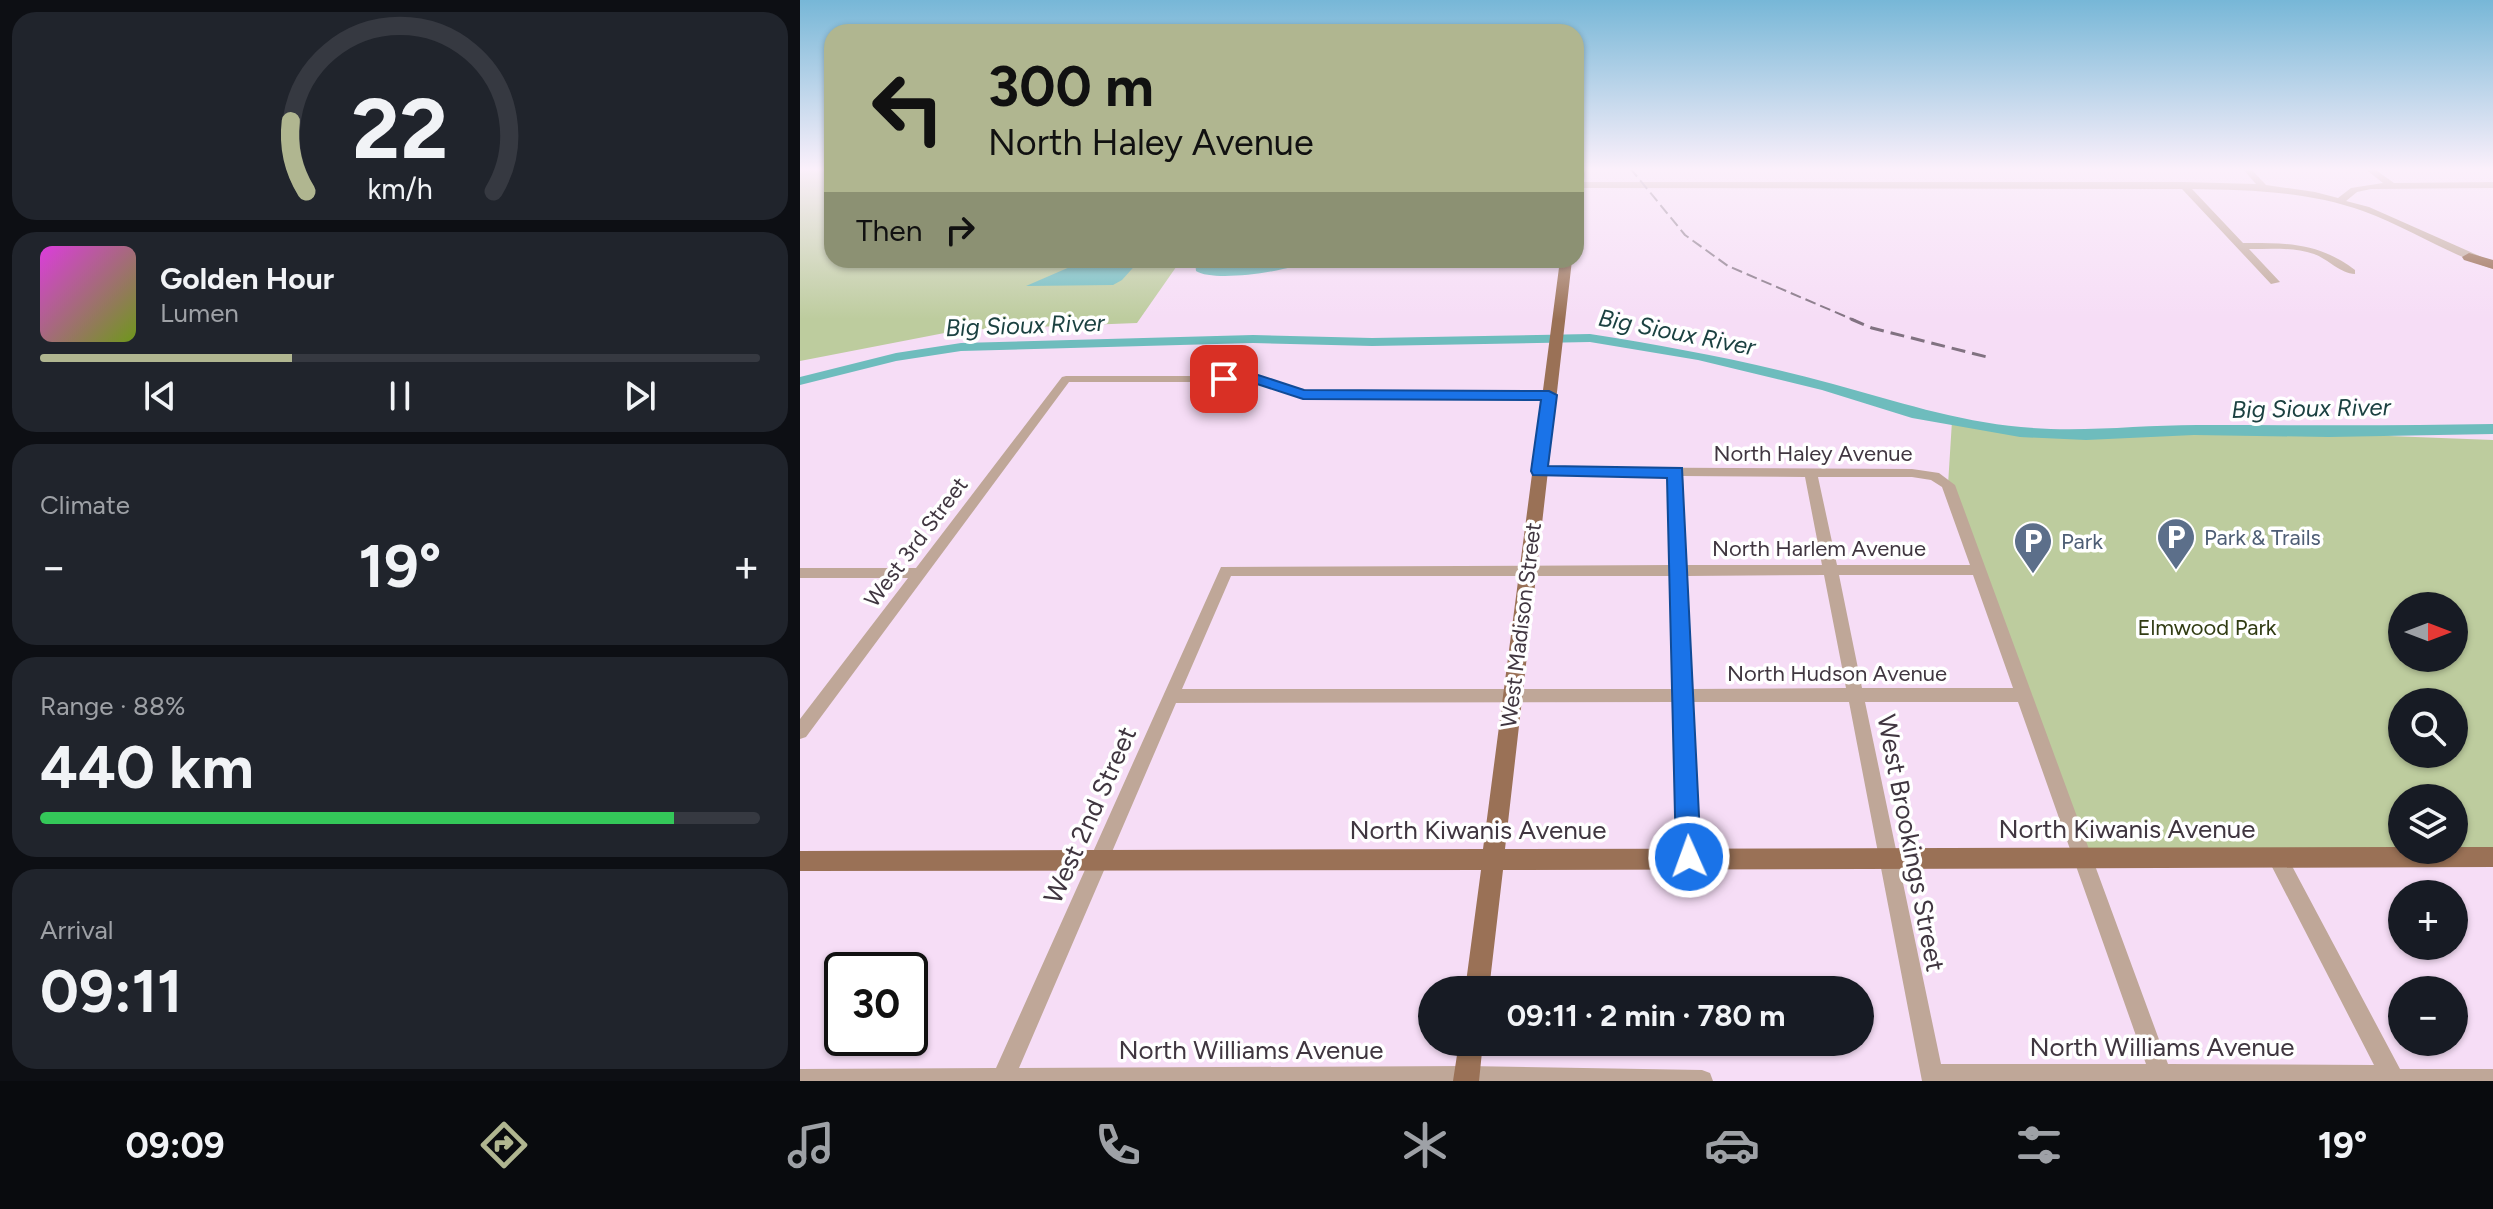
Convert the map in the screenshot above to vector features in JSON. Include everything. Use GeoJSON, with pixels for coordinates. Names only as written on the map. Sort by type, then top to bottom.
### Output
{"type":"FeatureCollection","features":[{"type":"Feature","properties":{"kind":"highway"},"geometry":{"type":"LineString","coordinates":[[2469,257],[2493,264]]}},
{"type":"Feature","properties":{"kind":"main road","name":"West Madison Street"},"geometry":{"type":"LineString","coordinates":[[1479,976],[1565,268]]}},
{"type":"Feature","properties":{"kind":"main road","name":"North Kiwanis Avenue"},"geometry":{"type":"LineString","coordinates":[[800,861],[2493,857]]}},
{"type":"Feature","properties":{"kind":"main road"},"geometry":{"type":"LineString","coordinates":[[1466,1079],[1469,1056]]}},
{"type":"Feature","properties":{"kind":"street"},"geometry":{"type":"LineString","coordinates":[[2215,218],[2275,282]]}},
{"type":"Feature","properties":{"kind":"street"},"geometry":{"type":"LineString","coordinates":[[2391,218],[2469,257]]}},
{"type":"Feature","properties":{"kind":"street"},"geometry":{"type":"LineString","coordinates":[[2436,240],[2493,264]]}},
{"type":"Feature","properties":{"kind":"street"},"geometry":{"type":"LineString","coordinates":[[2241,246],[2312,248],[2333,257],[2351,272]]}},
{"type":"Feature","properties":{"kind":"street","name":"West 3rd Street"},"geometry":{"type":"LineString","coordinates":[[800,732],[1066,379],[1255,379],[1303,394],[1549,395]]}},
{"type":"Feature","properties":{"kind":"street","name":"North Haley Avenue"},"geometry":{"type":"LineString","coordinates":[[1539,471],[1912,473],[1942,480],[1953,492],[1980,570]]}},
{"type":"Feature","properties":{"kind":"street"},"geometry":{"type":"LineString","coordinates":[[1676,472],[1689,857]]}},
{"type":"Feature","properties":{"kind":"street","name":"West Brookings Street"},"geometry":{"type":"LineString","coordinates":[[1811,473],[1933,1078]]}},
{"type":"Feature","properties":{"kind":"street"},"geometry":{"type":"LineString","coordinates":[[1980,570],[2162,1078]]}},
{"type":"Feature","properties":{"kind":"street","name":"North Harlem Avenue"},"geometry":{"type":"LineString","coordinates":[[1226,571],[1980,570]]}},
{"type":"Feature","properties":{"kind":"street","name":"West 2nd Street"},"geometry":{"type":"LineString","coordinates":[[1002,1080],[1226,571]]}},
{"type":"Feature","properties":{"kind":"street"},"geometry":{"type":"LineString","coordinates":[[800,573],[921,573]]}},
{"type":"Feature","properties":{"kind":"street","name":"North Hudson Avenue"},"geometry":{"type":"LineString","coordinates":[[1170,696],[2025,695]]}},
{"type":"Feature","properties":{"kind":"street"},"geometry":{"type":"LineString","coordinates":[[2277,857],[2393,1079]]}},
{"type":"Feature","properties":{"kind":"street","name":"North Williams Avenue"},"geometry":{"type":"LineString","coordinates":[[1933,1078],[2493,1080]]}},
{"type":"Feature","properties":{"kind":"street","name":"North Williams Avenue"},"geometry":{"type":"LineString","coordinates":[[800,1080],[1702,1080]]}},
{"type":"Feature","properties":{"kind":"green space"},"geometry":{"type":"Polygon","coordinates":[[[800,218],[824,218],[824,268],[1175,268],[1137,323],[960,330],[800,361],[800,218]]]}},
{"type":"Feature","properties":{"kind":"green space","name":"Elmwood Park"},"geometry":{"type":"Polygon","coordinates":[[[1952,421],[2053,434],[2231,430],[2493,440],[2493,856],[2468,856],[2468,784],[2388,784],[2388,856],[2081,856],[1948,485],[1952,421]]]}},
{"type":"Feature","properties":{"kind":"shaded area"},"geometry":{"type":"Polygon","coordinates":[[[1068,268],[1133,268],[1113,285],[1026,286],[1068,268]]]}},
{"type":"Feature","properties":{"kind":"shaded area"},"geometry":{"type":"Polygon","coordinates":[[[1196,268],[1284,268],[1236,276],[1196,271],[1196,268]]]}},
{"type":"Feature","properties":{"kind":"waterway","name":"Big Sioux River"},"geometry":{"type":"LineString","coordinates":[[800,381],[896,357],[961,347],[1253,339],[1372,342],[1590,338],[1698,356],[1827,387],[1912,413],[2020,432],[2086,435],[2194,430],[2329,432],[2493,429]]}},
{"type":"Feature","properties":{"kind":"railway"},"geometry":{"type":"LineString","coordinates":[[1671,218],[1685,235],[1728,266],[1856,321]]}},
{"type":"Feature","properties":{"kind":"railway"},"geometry":{"type":"LineString","coordinates":[[1851,319],[1872,328],[1991,358]]}},
{"type":"Feature","properties":{"kind":"place","name":"Park & Trails"},"geometry":{"type":"Point","coordinates":[2176,571]}},
{"type":"Feature","properties":{"kind":"place","name":"Park"},"geometry":{"type":"Point","coordinates":[2033,575]}},
{"type":"Feature","properties":{"kind":"route"},"geometry":{"type":"LineString","coordinates":[[1224,379],[1255,379],[1303,394],[1549,395],[1539,471],[1676,472],[1689,857]]}}]}
